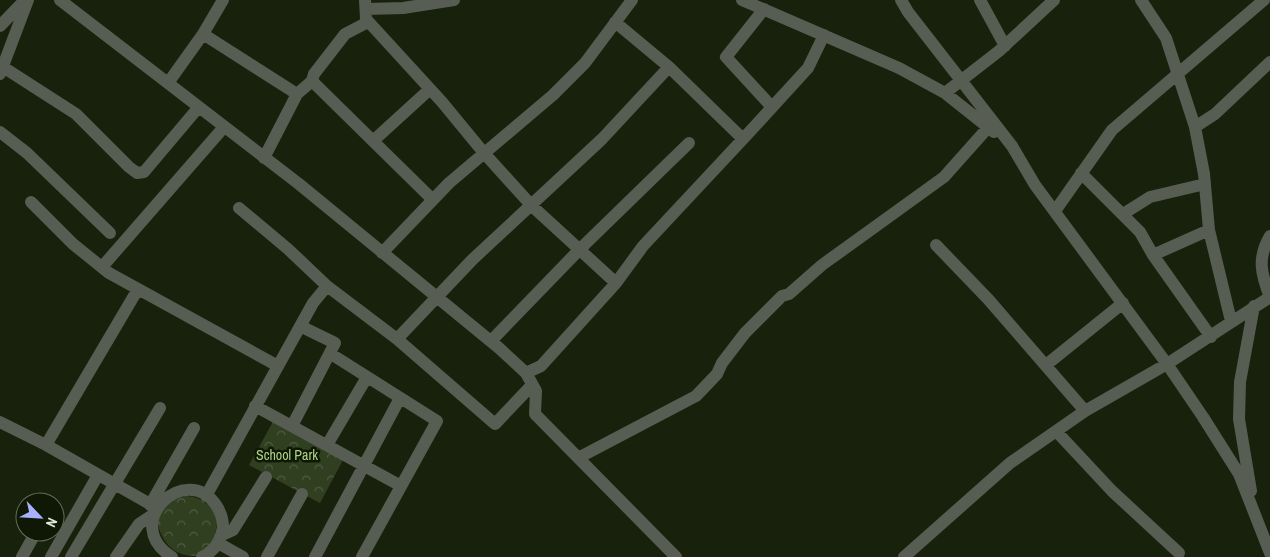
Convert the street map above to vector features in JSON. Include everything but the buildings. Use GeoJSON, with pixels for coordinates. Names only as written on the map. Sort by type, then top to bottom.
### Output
{"type":"FeatureCollection","features":[{"type":"Feature","properties":{"kind":"street"},"geometry":{"type":"LineString","coordinates":[[0,26],[27,0]]}},
{"type":"Feature","properties":{"kind":"street"},"geometry":{"type":"LineString","coordinates":[[27,0],[1,71],[76,114],[128,167],[137,173],[144,172],[198,108]]}},
{"type":"Feature","properties":{"kind":"street"},"geometry":{"type":"LineString","coordinates":[[60,0],[198,108],[224,126],[491,341],[529,379],[536,391],[535,414],[676,557]]}},
{"type":"Feature","properties":{"kind":"street"},"geometry":{"type":"LineString","coordinates":[[168,83],[203,34],[222,0]]}},
{"type":"Feature","properties":{"kind":"street"},"geometry":{"type":"LineString","coordinates":[[454,0],[403,8],[365,5],[368,22],[430,89],[484,153],[532,206],[616,283]]}},
{"type":"Feature","properties":{"kind":"street"},"geometry":{"type":"LineString","coordinates":[[382,253],[433,200],[484,153],[553,95],[585,63],[632,0]]}},
{"type":"Feature","properties":{"kind":"street"},"geometry":{"type":"LineString","coordinates":[[742,0],[899,68],[945,93],[990,125],[1012,146],[1035,185],[1167,364],[1239,474],[1253,508],[1264,518],[1270,552]]}},
{"type":"Feature","properties":{"kind":"street"},"geometry":{"type":"LineString","coordinates":[[901,0],[908,12],[961,80],[990,125]]}},
{"type":"Feature","properties":{"kind":"street"},"geometry":{"type":"LineString","coordinates":[[980,0],[1005,46]]}},
{"type":"Feature","properties":{"kind":"street"},"geometry":{"type":"LineString","coordinates":[[1141,0],[1166,38],[1195,127],[1205,184],[1209,230],[1231,321]]}},
{"type":"Feature","properties":{"kind":"street"},"geometry":{"type":"LineString","coordinates":[[1055,212],[1112,130],[1264,0]]}},
{"type":"Feature","properties":{"kind":"street"},"geometry":{"type":"LineString","coordinates":[[945,93],[1005,46],[1049,2]]}},
{"type":"Feature","properties":{"kind":"street"},"geometry":{"type":"LineString","coordinates":[[764,10],[726,58],[772,108]]}},
{"type":"Feature","properties":{"kind":"street"},"geometry":{"type":"LineString","coordinates":[[264,158],[297,94],[312,81],[314,74],[345,34],[368,22]]}},
{"type":"Feature","properties":{"kind":"street"},"geometry":{"type":"LineString","coordinates":[[615,22],[669,67],[743,139]]}},
{"type":"Feature","properties":{"kind":"street"},"geometry":{"type":"LineString","coordinates":[[203,34],[297,94]]}},
{"type":"Feature","properties":{"kind":"street"},"geometry":{"type":"LineString","coordinates":[[239,208],[288,249],[327,286],[397,339],[495,424],[529,379],[616,283],[643,246],[808,68],[824,35]]}},
{"type":"Feature","properties":{"kind":"street"},"geometry":{"type":"LineString","coordinates":[[1195,127],[1215,114],[1270,62]]}},
{"type":"Feature","properties":{"kind":"street"},"geometry":{"type":"LineString","coordinates":[[397,339],[438,298],[472,260],[602,139],[669,67]]}},
{"type":"Feature","properties":{"kind":"street"},"geometry":{"type":"LineString","coordinates":[[312,81],[433,200]]}},
{"type":"Feature","properties":{"kind":"street"},"geometry":{"type":"LineString","coordinates":[[373,141],[430,89]]}},
{"type":"Feature","properties":{"kind":"street"},"geometry":{"type":"LineString","coordinates":[[578,458],[696,396],[717,374],[722,364],[745,333],[782,296],[789,294],[822,266],[944,177],[990,125]]}},
{"type":"Feature","properties":{"kind":"street"},"geometry":{"type":"LineString","coordinates":[[102,267],[224,126]]}},
{"type":"Feature","properties":{"kind":"street"},"geometry":{"type":"LineString","coordinates":[[0,132],[27,153],[110,233]]}},
{"type":"Feature","properties":{"kind":"street"},"geometry":{"type":"LineString","coordinates":[[491,341],[579,250],[689,142]]}},
{"type":"Feature","properties":{"kind":"street"},"geometry":{"type":"LineString","coordinates":[[1081,174],[1140,232],[1153,255],[1211,337]]}},
{"type":"Feature","properties":{"kind":"street"},"geometry":{"type":"LineString","coordinates":[[1123,214],[1150,197],[1205,184]]}},
{"type":"Feature","properties":{"kind":"street"},"geometry":{"type":"LineString","coordinates":[[30,202],[73,244],[102,267],[138,289],[278,366]]}},
{"type":"Feature","properties":{"kind":"street"},"geometry":{"type":"LineString","coordinates":[[1153,255],[1209,230]]}},
{"type":"Feature","properties":{"kind":"street"},"geometry":{"type":"LineString","coordinates":[[904,557],[1010,463],[1085,412],[1211,337],[1231,321],[1270,297],[1261,275],[1260,260],[1270,236]]}},
{"type":"Feature","properties":{"kind":"street"},"geometry":{"type":"LineString","coordinates":[[936,245],[988,299],[1085,412]]}},
{"type":"Feature","properties":{"kind":"street"},"geometry":{"type":"LineString","coordinates":[[206,496],[313,303],[327,286]]}},
{"type":"Feature","properties":{"kind":"street"},"geometry":{"type":"LineString","coordinates":[[46,445],[138,289]]}},
{"type":"Feature","properties":{"kind":"street"},"geometry":{"type":"LineString","coordinates":[[1046,365],[1123,303]]}},
{"type":"Feature","properties":{"kind":"street"},"geometry":{"type":"LineString","coordinates":[[1253,508],[1239,420],[1240,382],[1254,306]]}},
{"type":"Feature","properties":{"kind":"street"},"geometry":{"type":"LineString","coordinates":[[292,426],[335,343],[300,326]]}},
{"type":"Feature","properties":{"kind":"street"},"geometry":{"type":"LineString","coordinates":[[330,354],[437,421],[362,557]]}},
{"type":"Feature","properties":{"kind":"street"},"geometry":{"type":"LineString","coordinates":[[327,445],[367,377]]}},
{"type":"Feature","properties":{"kind":"street"},"geometry":{"type":"LineString","coordinates":[[315,557],[400,398]]}},
{"type":"Feature","properties":{"kind":"street"},"geometry":{"type":"LineString","coordinates":[[256,406],[401,486]]}},
{"type":"Feature","properties":{"kind":"street"},"geometry":{"type":"LineString","coordinates":[[71,557],[160,408]]}},
{"type":"Feature","properties":{"kind":"street"},"geometry":{"type":"LineString","coordinates":[[1,426],[46,445],[153,509]]}},
{"type":"Feature","properties":{"kind":"street"},"geometry":{"type":"LineString","coordinates":[[171,557],[164,552],[155,540],[152,525],[153,509],[194,428]]}},
{"type":"Feature","properties":{"kind":"street"},"geometry":{"type":"LineString","coordinates":[[1056,431],[1112,491],[1179,553]]}},
{"type":"Feature","properties":{"kind":"street"},"geometry":{"type":"LineString","coordinates":[[51,557],[98,475]]}},
{"type":"Feature","properties":{"kind":"street"},"geometry":{"type":"LineString","coordinates":[[202,557],[209,554],[220,539],[233,530],[266,476]]}},
{"type":"Feature","properties":{"kind":"street"},"geometry":{"type":"LineString","coordinates":[[116,557],[139,524],[153,509],[164,499],[178,491],[193,490],[213,501],[220,511],[223,523],[220,539]]}},
{"type":"Feature","properties":{"kind":"street"},"geometry":{"type":"LineString","coordinates":[[267,557],[302,494]]}},
{"type":"Feature","properties":{"kind":"street"},"geometry":{"type":"LineString","coordinates":[[220,539],[243,557]]}},
{"type":"Feature","properties":{"kind":"street"},"geometry":{"type":"LineString","coordinates":[[22,557],[30,542]]}},
{"type":"Feature","properties":{"kind":"green space","name":"School Park"},"geometry":{"type":"Polygon","coordinates":[[[275,418],[344,458],[320,503],[249,465],[275,418]]]}},
{"type":"Feature","properties":{"kind":"green space"},"geometry":{"type":"Polygon","coordinates":[[[186,496],[204,502],[218,516],[214,542],[203,552],[195,556],[179,553],[167,544],[158,524],[157,517],[173,500],[186,496]]]}}]}
